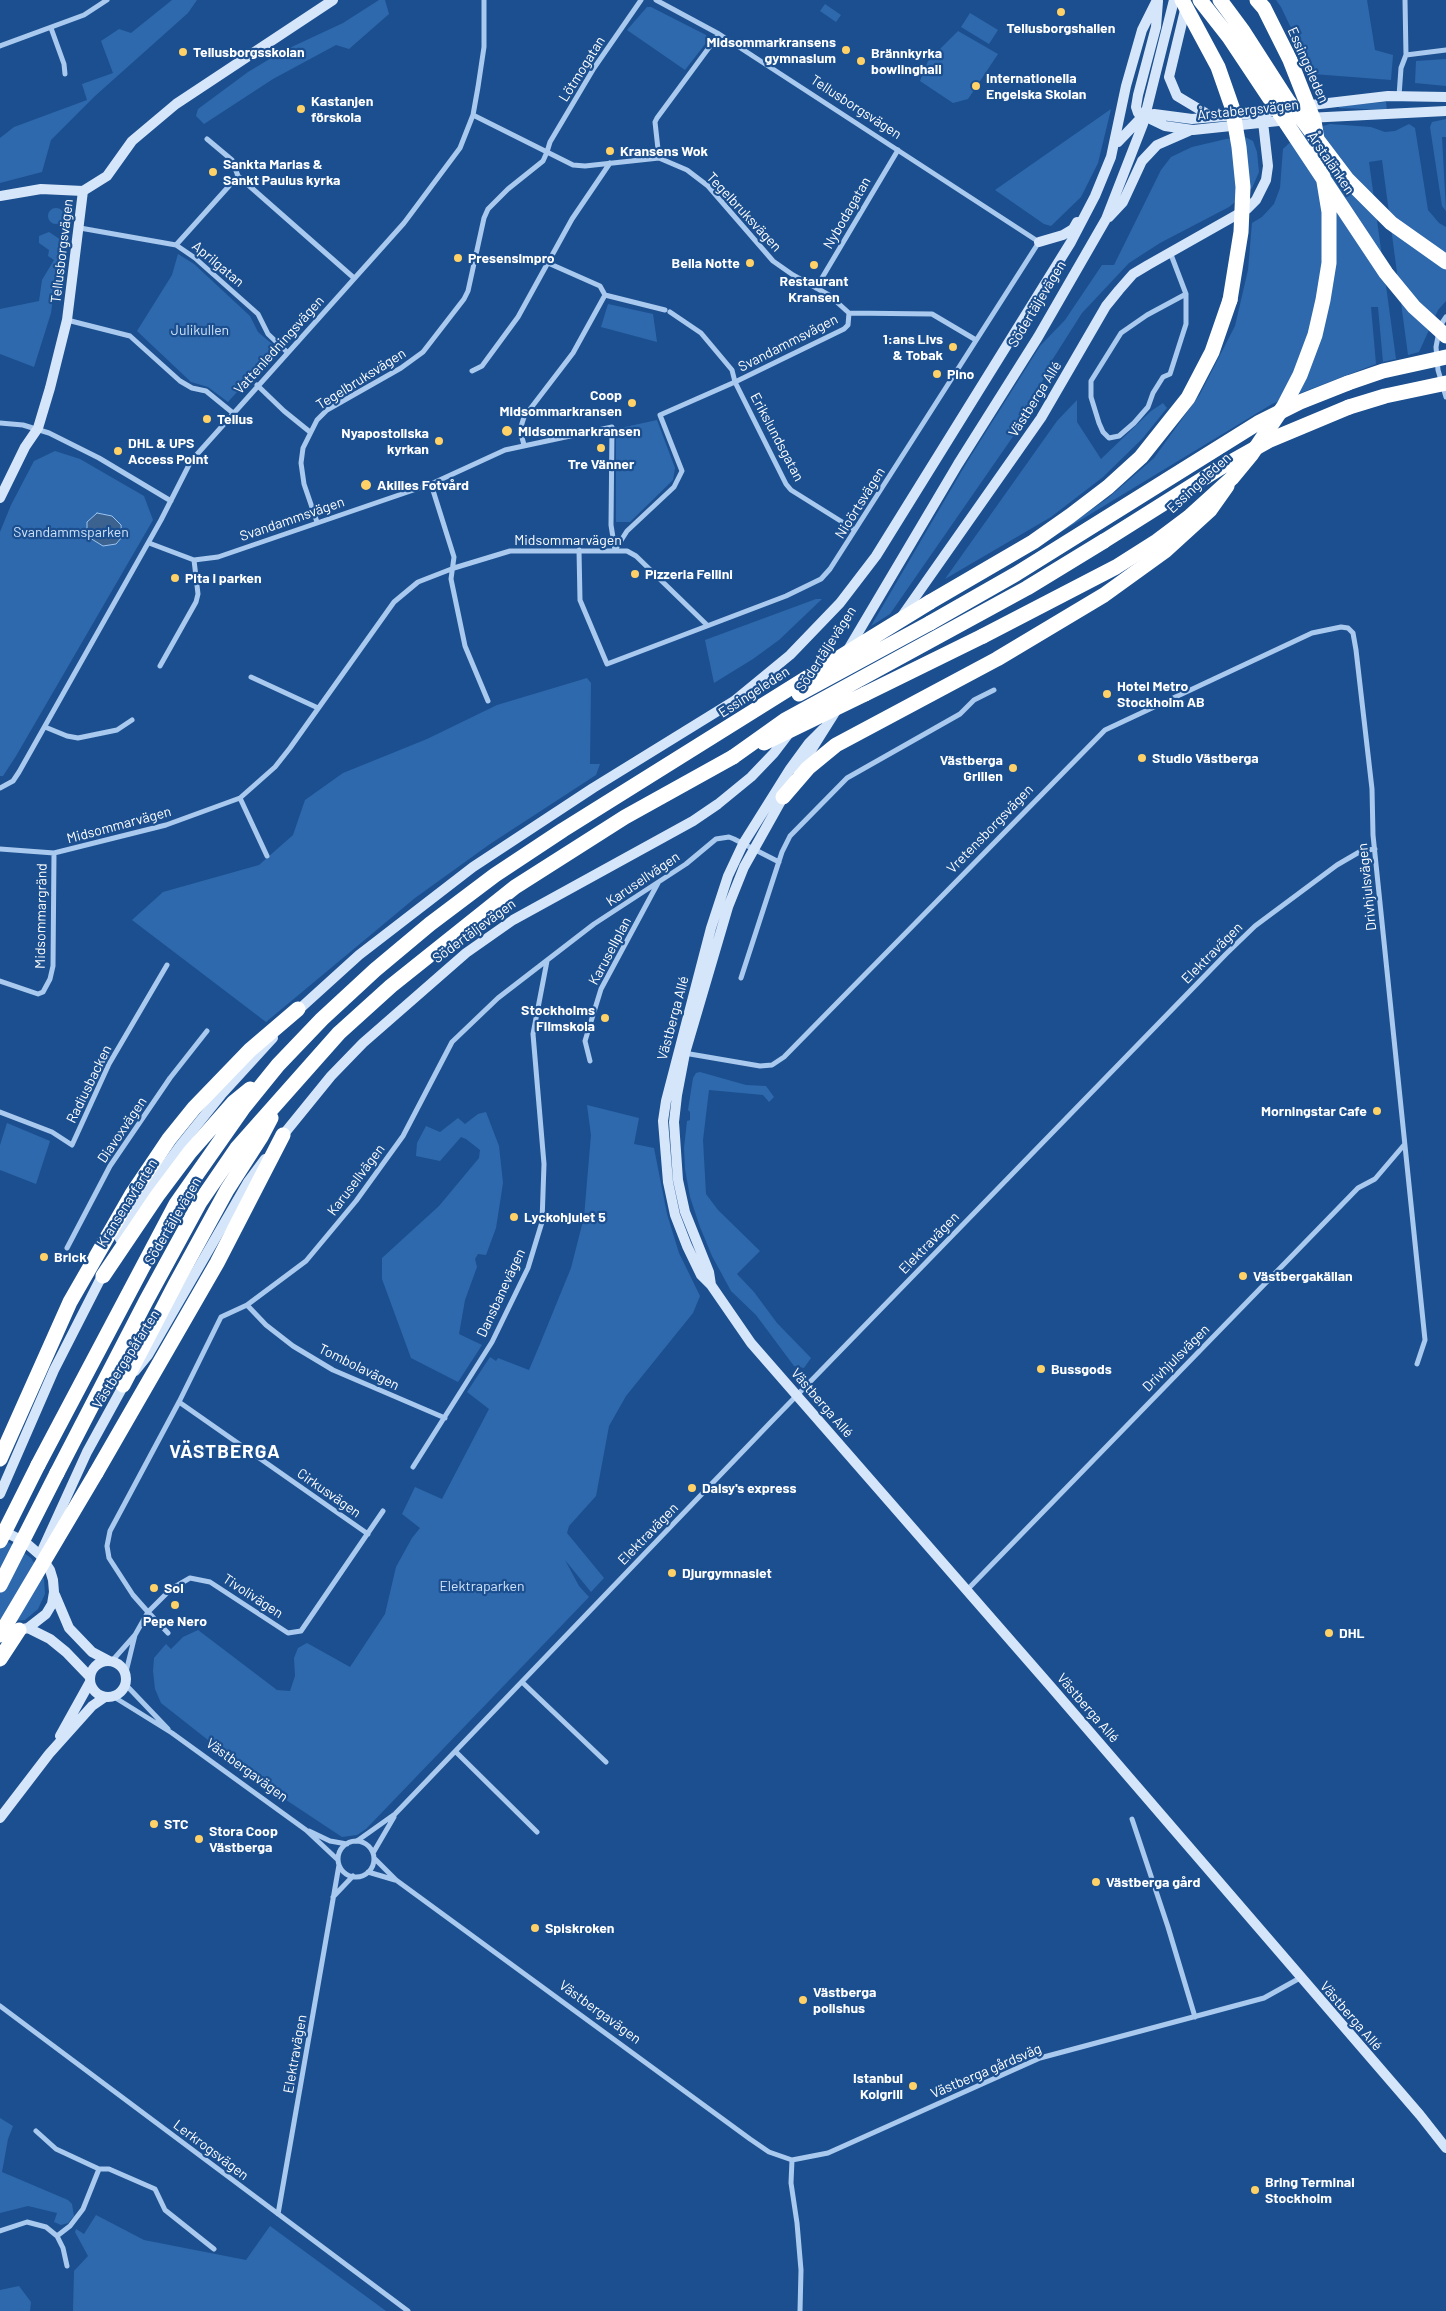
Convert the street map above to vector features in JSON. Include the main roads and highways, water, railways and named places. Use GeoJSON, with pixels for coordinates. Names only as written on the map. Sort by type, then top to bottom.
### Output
{"type":"FeatureCollection","features":[{"type":"Feature","properties":{"kind":"highway","name":"Essingeleden"},"geometry":{"type":"LineString","coordinates":[[697,748],[930,602],[1033,542],[1070,516],[1141,458],[1188,398],[1212,352],[1230,300],[1242,232],[1244,187],[1232,107],[1218,67],[1182,0]]}},
{"type":"Feature","properties":{"kind":"highway","name":"Årstalänken"},"geometry":{"type":"LineString","coordinates":[[1200,0],[1229,37],[1386,273],[1414,307],[1446,336]]}},
{"type":"Feature","properties":{"kind":"highway","name":"Årstalänken"},"geometry":{"type":"LineString","coordinates":[[1220,0],[1243,31],[1288,101],[1347,179],[1391,223],[1446,262]]}},
{"type":"Feature","properties":{"kind":"highway","name":"Essingeleden"},"geometry":{"type":"LineString","coordinates":[[733,757],[791,732],[1050,604],[1149,546],[1189,516],[1232,478],[1269,431],[1300,375],[1315,335],[1329,263],[1329,212],[1323,166],[1314,121],[1290,60],[1264,8],[1257,0]]}},
{"type":"Feature","properties":{"kind":"highway"},"geometry":{"type":"LineString","coordinates":[[697,748],[930,623],[1016,574],[1258,423],[1300,402],[1348,383],[1383,371],[1446,357]]}},
{"type":"Feature","properties":{"kind":"highway"},"geometry":{"type":"LineString","coordinates":[[733,757],[786,720],[1027,588],[1220,468],[1270,440],[1349,407],[1385,396],[1446,383]]}},
{"type":"Feature","properties":{"kind":"highway"},"geometry":{"type":"LineString","coordinates":[[783,797],[808,768],[836,745],[997,659],[1095,601],[1165,551],[1210,510],[1232,478]]}},
{"type":"Feature","properties":{"kind":"highway","name":"Södertäljevägen"},"geometry":{"type":"LineString","coordinates":[[0,1540],[176,1204],[222,1137],[278,1065],[368,976],[430,924],[495,875],[563,830],[697,748]]}},
{"type":"Feature","properties":{"kind":"highway","name":"Södertäljevägen"},"geometry":{"type":"LineString","coordinates":[[0,1585],[146,1301],[200,1202],[237,1148],[338,1033],[391,986],[508,893],[566,852],[733,757]]}},
{"type":"Feature","properties":{"kind":"highway"},"geometry":{"type":"LineString","coordinates":[[0,1459],[70,1302],[132,1194],[169,1139],[194,1108],[250,1050],[298,1009]]}},
{"type":"Feature","properties":{"kind":"highway"},"geometry":{"type":"LineString","coordinates":[[103,1276],[156,1196],[190,1152],[234,1102],[278,1065]]}},
{"type":"Feature","properties":{"kind":"highway"},"geometry":{"type":"LineString","coordinates":[[123,1385],[223,1198],[261,1137],[278,1101]]}},
{"type":"Feature","properties":{"kind":"highway"},"geometry":{"type":"LineString","coordinates":[[0,1636],[217,1263],[283,1135]]}},
{"type":"Feature","properties":{"kind":"highway"},"geometry":{"type":"LineString","coordinates":[[0,1659],[24,1629]]}},
{"type":"Feature","properties":{"kind":"place","name":"Tellusborgshallen"},"geometry":{"type":"Point","coordinates":[1061,12]}},
{"type":"Feature","properties":{"kind":"place","name":"Midsommarkransens gymnasium"},"geometry":{"type":"Point","coordinates":[846,50]}},
{"type":"Feature","properties":{"kind":"place","name":"Tellusborgsskolan"},"geometry":{"type":"Point","coordinates":[183,52]}},
{"type":"Feature","properties":{"kind":"place","name":"Brännkyrka bowlinghall"},"geometry":{"type":"Point","coordinates":[861,61]}},
{"type":"Feature","properties":{"kind":"place","name":"Internationella Engelska Skolan"},"geometry":{"type":"Point","coordinates":[976,86]}},
{"type":"Feature","properties":{"kind":"place","name":"Kastanjen förskola"},"geometry":{"type":"Point","coordinates":[301,109]}},
{"type":"Feature","properties":{"kind":"place","name":"Kransens Wok"},"geometry":{"type":"Point","coordinates":[610,151]}},
{"type":"Feature","properties":{"kind":"place","name":"Sankta Marias & Sankt Paulus kyrka"},"geometry":{"type":"Point","coordinates":[213,172]}},
{"type":"Feature","properties":{"kind":"place","name":"Presensimpro"},"geometry":{"type":"Point","coordinates":[458,258]}},
{"type":"Feature","properties":{"kind":"place","name":"Bella Notte"},"geometry":{"type":"Point","coordinates":[750,263]}},
{"type":"Feature","properties":{"kind":"place","name":"Restaurant Kransen"},"geometry":{"type":"Point","coordinates":[814,265]}},
{"type":"Feature","properties":{"kind":"place","name":"1:ans Livs & Tobak"},"geometry":{"type":"Point","coordinates":[953,347]}},
{"type":"Feature","properties":{"kind":"place","name":"Pino"},"geometry":{"type":"Point","coordinates":[937,374]}},
{"type":"Feature","properties":{"kind":"place","name":"Coop Midsommarkransen"},"geometry":{"type":"Point","coordinates":[632,403]}},
{"type":"Feature","properties":{"kind":"place","name":"Tellus"},"geometry":{"type":"Point","coordinates":[207,419]}},
{"type":"Feature","properties":{"kind":"place","name":"Midsommarkransen"},"geometry":{"type":"Point","coordinates":[507,431]}},
{"type":"Feature","properties":{"kind":"place","name":"Nyapostoliska kyrkan"},"geometry":{"type":"Point","coordinates":[439,441]}},
{"type":"Feature","properties":{"kind":"place","name":"Tre Vänner"},"geometry":{"type":"Point","coordinates":[601,448]}},
{"type":"Feature","properties":{"kind":"place","name":"DHL & UPS Access Point"},"geometry":{"type":"Point","coordinates":[118,451]}},
{"type":"Feature","properties":{"kind":"place","name":"Akilles Fotvård"},"geometry":{"type":"Point","coordinates":[366,485]}},
{"type":"Feature","properties":{"kind":"place","name":"Pizzeria Fellini"},"geometry":{"type":"Point","coordinates":[635,574]}},
{"type":"Feature","properties":{"kind":"place","name":"Pita i parken"},"geometry":{"type":"Point","coordinates":[175,578]}},
{"type":"Feature","properties":{"kind":"place","name":"Hotel Metro Stockholm AB"},"geometry":{"type":"Point","coordinates":[1107,694]}},
{"type":"Feature","properties":{"kind":"place","name":"Studio Västberga"},"geometry":{"type":"Point","coordinates":[1142,758]}},
{"type":"Feature","properties":{"kind":"place","name":"Västberga Grillen"},"geometry":{"type":"Point","coordinates":[1013,768]}},
{"type":"Feature","properties":{"kind":"place","name":"Stockholms Filmskola"},"geometry":{"type":"Point","coordinates":[605,1018]}},
{"type":"Feature","properties":{"kind":"place","name":"Morningstar Cafe"},"geometry":{"type":"Point","coordinates":[1377,1111]}},
{"type":"Feature","properties":{"kind":"place","name":"Lyckohjulet 5"},"geometry":{"type":"Point","coordinates":[514,1217]}},
{"type":"Feature","properties":{"kind":"place","name":"Brick"},"geometry":{"type":"Point","coordinates":[44,1257]}},
{"type":"Feature","properties":{"kind":"place","name":"Västbergakällan"},"geometry":{"type":"Point","coordinates":[1243,1276]}},
{"type":"Feature","properties":{"kind":"place","name":"Bussgods"},"geometry":{"type":"Point","coordinates":[1041,1369]}},
{"type":"Feature","properties":{"kind":"place","name":"Daisy's express"},"geometry":{"type":"Point","coordinates":[692,1488]}},
{"type":"Feature","properties":{"kind":"place","name":"Djurgymnasiet"},"geometry":{"type":"Point","coordinates":[672,1573]}},
{"type":"Feature","properties":{"kind":"place","name":"Sol"},"geometry":{"type":"Point","coordinates":[154,1588]}},
{"type":"Feature","properties":{"kind":"place","name":"Pepe Nero"},"geometry":{"type":"Point","coordinates":[175,1605]}},
{"type":"Feature","properties":{"kind":"place","name":"DHL"},"geometry":{"type":"Point","coordinates":[1329,1633]}},
{"type":"Feature","properties":{"kind":"place","name":"STC"},"geometry":{"type":"Point","coordinates":[154,1824]}},
{"type":"Feature","properties":{"kind":"place","name":"Stora Coop Västberga"},"geometry":{"type":"Point","coordinates":[199,1839]}},
{"type":"Feature","properties":{"kind":"place","name":"Västberga gård"},"geometry":{"type":"Point","coordinates":[1096,1882]}},
{"type":"Feature","properties":{"kind":"place","name":"Spiskroken"},"geometry":{"type":"Point","coordinates":[535,1928]}},
{"type":"Feature","properties":{"kind":"place","name":"Västberga polishus"},"geometry":{"type":"Point","coordinates":[803,2000]}},
{"type":"Feature","properties":{"kind":"place","name":"Istanbul Kolgrill"},"geometry":{"type":"Point","coordinates":[913,2086]}},
{"type":"Feature","properties":{"kind":"place","name":"Bring Terminal Stockholm"},"geometry":{"type":"Point","coordinates":[1255,2190]}},
{"type":"Feature","properties":{"kind":"district","name":"VÄSTBERGA"},"geometry":{"type":"Point","coordinates":[225,1452]}},
{"type":"Feature","properties":{"kind":"park label","name":"Julikullen"},"geometry":{"type":"Point","coordinates":[200,330]}},
{"type":"Feature","properties":{"kind":"park label","name":"Svandammsparken"},"geometry":{"type":"Point","coordinates":[71,532]}},
{"type":"Feature","properties":{"kind":"park label","name":"Elektraparken"},"geometry":{"type":"Point","coordinates":[482,1586]}}]}
